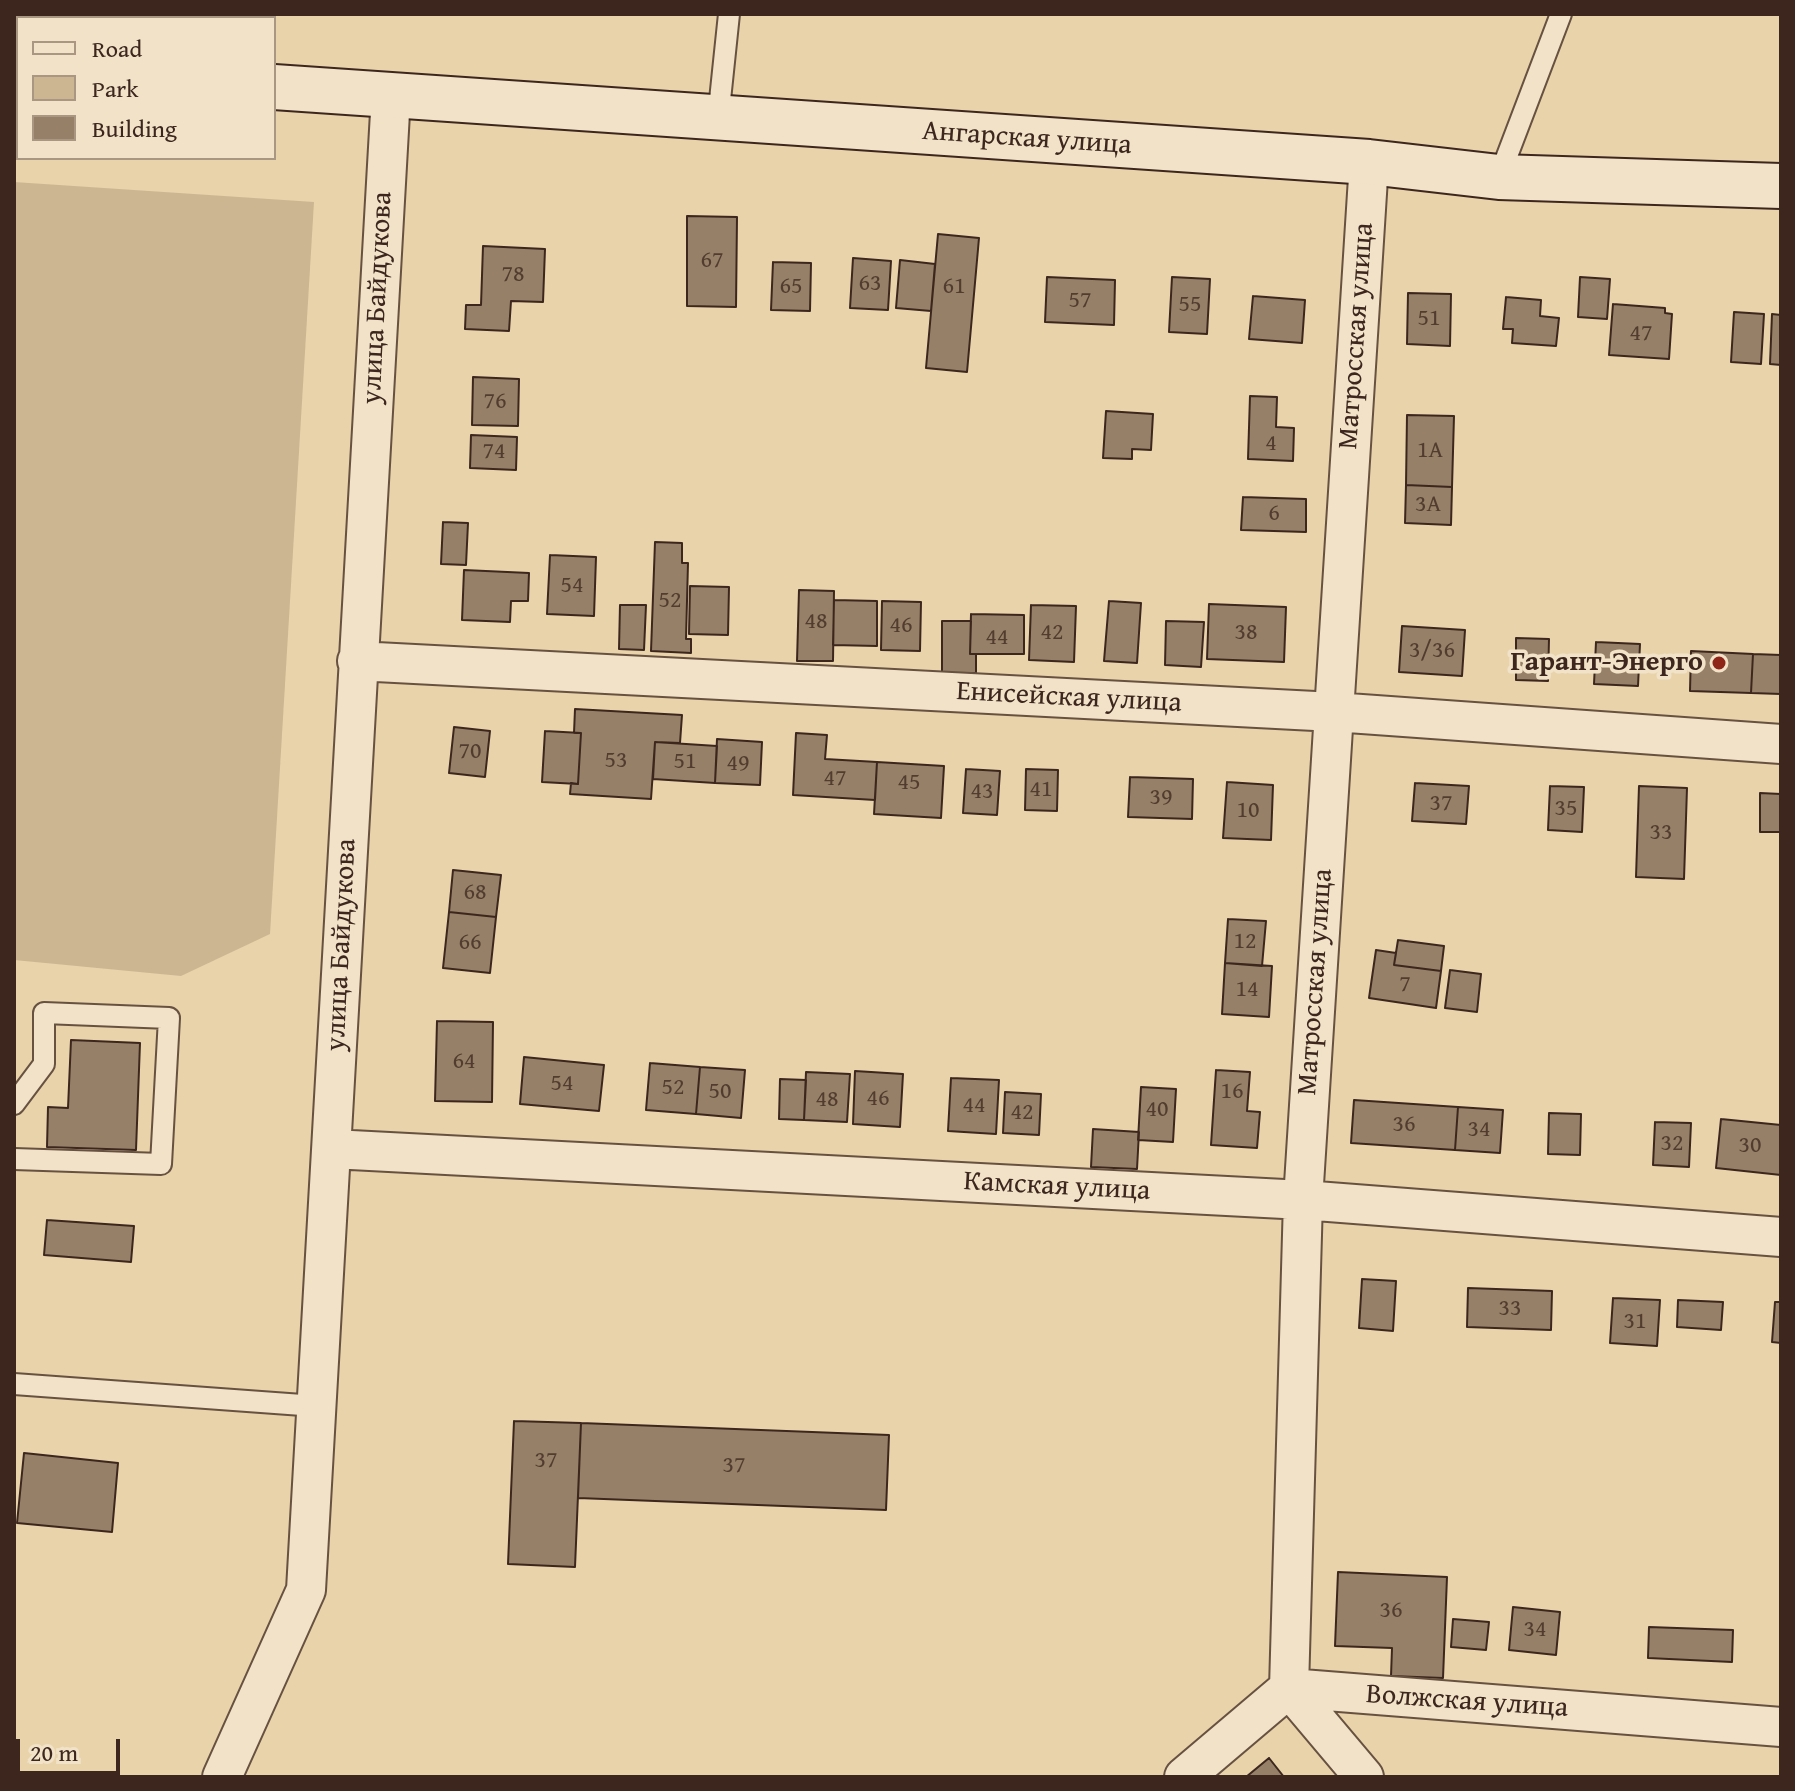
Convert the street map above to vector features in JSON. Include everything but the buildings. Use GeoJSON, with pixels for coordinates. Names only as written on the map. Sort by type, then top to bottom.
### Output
{"type":"FeatureCollection","features":[{"type":"Feature","properties":{"kind":"main road","name":"Ангарская улица"},"geometry":{"type":"LineString","coordinates":[[276,87],[1369,162],[1499,177],[1781,186]]}},
{"type":"Feature","properties":{"kind":"street","name":"улица Байдукова"},"geometry":{"type":"LineString","coordinates":[[222,1777],[306,1590],[391,95]]}},
{"type":"Feature","properties":{"kind":"street","name":"Матросская улица"},"geometry":{"type":"LineString","coordinates":[[1289,1688],[1303,1200],[1369,162]]}},
{"type":"Feature","properties":{"kind":"street","name":"Енисейская улица"},"geometry":{"type":"LineString","coordinates":[[357,661],[1334,712],[1781,744]]}},
{"type":"Feature","properties":{"kind":"street","name":"Камская улица"},"geometry":{"type":"LineString","coordinates":[[332,1149],[1303,1200],[1781,1237]]}},
{"type":"Feature","properties":{"kind":"street","name":"Волжская улица"},"geometry":{"type":"LineString","coordinates":[[1289,1688],[1781,1727]]}},
{"type":"Feature","properties":{"kind":"street"},"geometry":{"type":"LineString","coordinates":[[1184,1777],[1289,1688],[1364,1777]]}},
{"type":"Feature","properties":{"kind":"lane"},"geometry":{"type":"LineString","coordinates":[[718,119],[729,14]]}},
{"type":"Feature","properties":{"kind":"lane"},"geometry":{"type":"LineString","coordinates":[[1499,177],[1561,14]]}},
{"type":"Feature","properties":{"kind":"lane"},"geometry":{"type":"LineString","coordinates":[[14,1104],[44,1064],[44,1013],[169,1018],[161,1164],[14,1159]]}},
{"type":"Feature","properties":{"kind":"lane"},"geometry":{"type":"LineString","coordinates":[[14,1384],[316,1406]]}},
{"type":"Feature","properties":{"kind":"green space"},"geometry":{"type":"Polygon","coordinates":[[[14,182],[314,202],[270,934],[181,976],[14,960],[14,182]]]}},
{"type":"Feature","properties":{"kind":"place","name":"Гарант-Энерго"},"geometry":{"type":"Point","coordinates":[1719,663]}}]}
